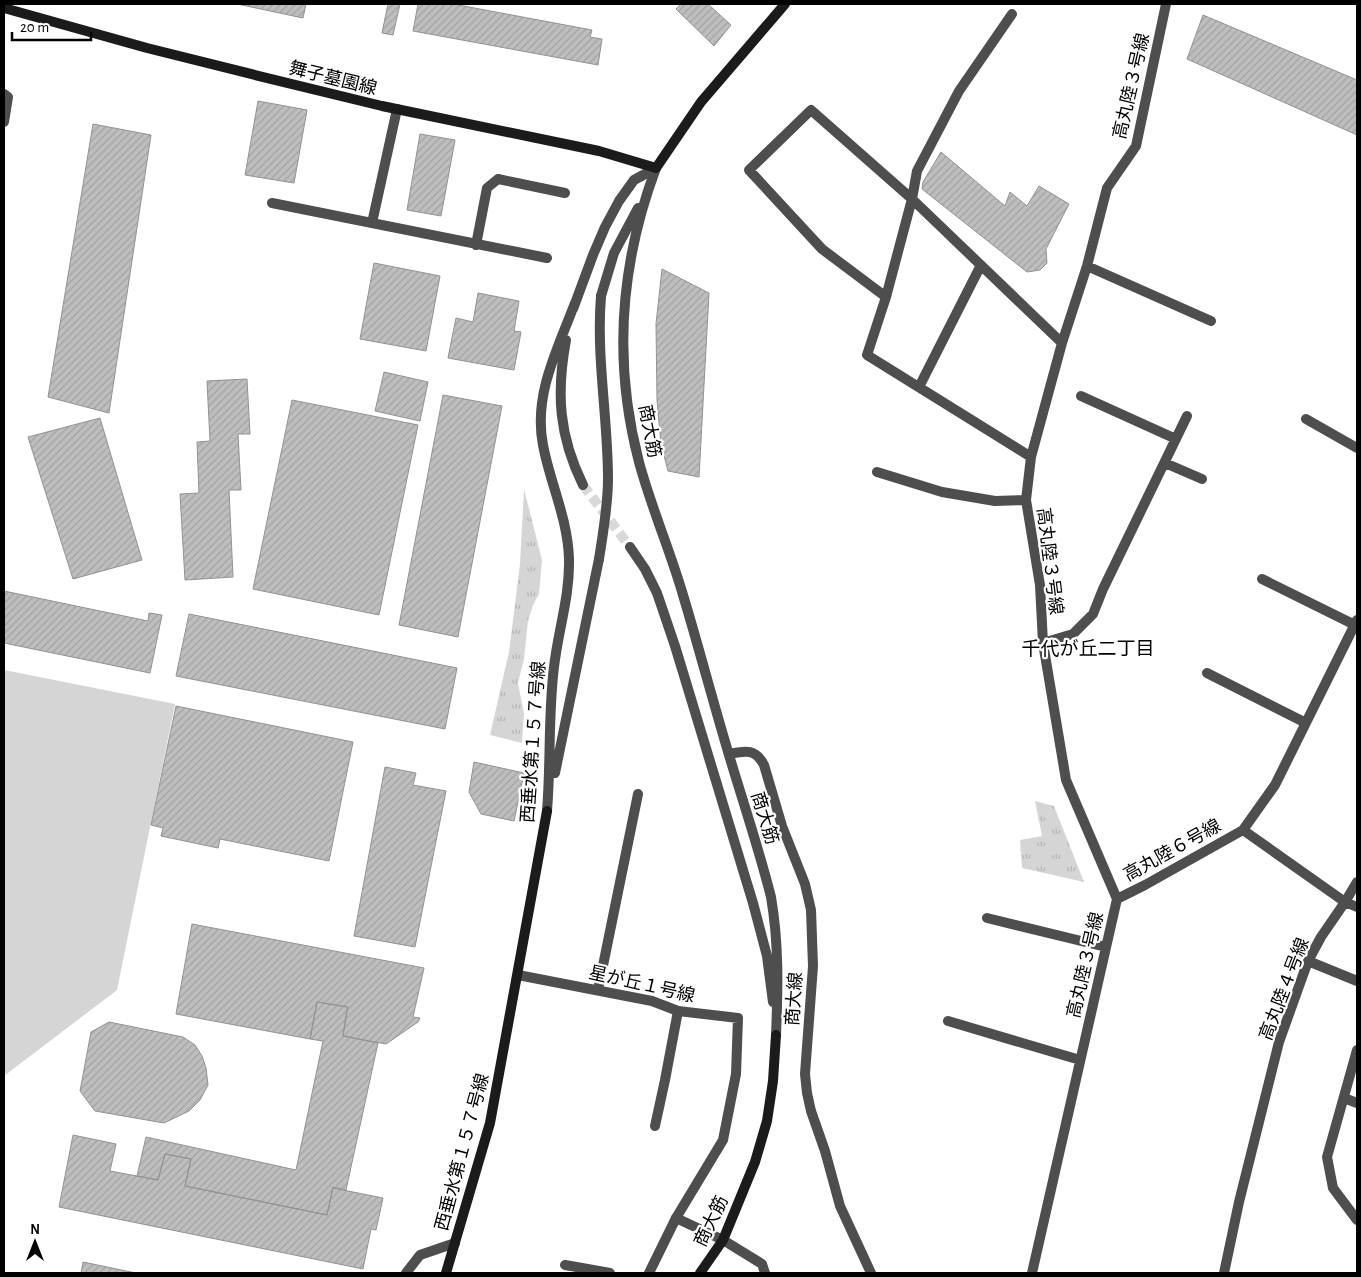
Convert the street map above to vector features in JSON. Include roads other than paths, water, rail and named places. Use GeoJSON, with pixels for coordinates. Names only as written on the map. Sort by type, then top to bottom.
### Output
{"type":"FeatureCollection","features":[{"type":"Feature","properties":{"kind":"street"},"geometry":{"type":"LineString","coordinates":[[584,485],[565,440],[560,389],[562,362],[575,303],[602,234],[619,201],[634,180],[656,168],[700,102],[785,4]]}},
{"type":"Feature","properties":{"kind":"street","name":"高丸陸３号線"},"geometry":{"type":"LineString","coordinates":[[1032,1273],[1117,899],[1066,780],[1043,642],[1040,585],[1026,500],[1031,457],[1062,343],[1087,266],[1106,188],[1136,146],[1166,4]]}},
{"type":"Feature","properties":{"kind":"street","name":"舞子墓園線"},"geometry":{"type":"LineString","coordinates":[[4,8],[147,48],[397,109],[599,151],[656,168]]}},
{"type":"Feature","properties":{"kind":"street"},"geometry":{"type":"LineString","coordinates":[[1012,14],[959,91],[917,172],[912,199],[886,297],[867,355],[1031,457]]}},
{"type":"Feature","properties":{"kind":"street"},"geometry":{"type":"LineString","coordinates":[[4,94],[8,97],[4,122]]}},
{"type":"Feature","properties":{"kind":"street"},"geometry":{"type":"LineString","coordinates":[[372,223],[397,109]]}},
{"type":"Feature","properties":{"kind":"street"},"geometry":{"type":"LineString","coordinates":[[886,297],[822,249],[749,170],[812,110],[912,199],[1062,343]]}},
{"type":"Feature","properties":{"kind":"street","name":"商大筋"},"geometry":{"type":"LineString","coordinates":[[656,168],[646,194],[632,248],[626,290],[624,352],[628,409],[639,462],[683,594],[765,872],[776,926],[778,984],[776,1035],[773,1081],[766,1121],[755,1162],[723,1240],[700,1273]]}},
{"type":"Feature","properties":{"kind":"street"},"geometry":{"type":"LineString","coordinates":[[476,245],[487,188],[498,179],[565,193]]}},
{"type":"Feature","properties":{"kind":"street"},"geometry":{"type":"LineString","coordinates":[[547,811],[599,559],[606,514],[608,481],[599,339],[601,296],[614,253],[624,231],[646,194]]}},
{"type":"Feature","properties":{"kind":"street"},"geometry":{"type":"LineString","coordinates":[[272,203],[547,258]]}},
{"type":"Feature","properties":{"kind":"street"},"geometry":{"type":"LineString","coordinates":[[919,387],[981,265]]}},
{"type":"Feature","properties":{"kind":"street"},"geometry":{"type":"LineString","coordinates":[[1087,266],[1211,321]]}},
{"type":"Feature","properties":{"kind":"street","name":"西垂水第１５７号線"},"geometry":{"type":"LineString","coordinates":[[446,1273],[490,1123],[547,811],[554,666],[565,607],[569,559],[566,529],[547,465],[542,443],[540,420],[542,397],[548,373],[575,303]]}},
{"type":"Feature","properties":{"kind":"street"},"geometry":{"type":"LineString","coordinates":[[1081,396],[1176,439]]}},
{"type":"Feature","properties":{"kind":"street"},"geometry":{"type":"LineString","coordinates":[[1043,642],[1073,634],[1093,614],[1103,589],[1187,416]]}},
{"type":"Feature","properties":{"kind":"street"},"geometry":{"type":"LineString","coordinates":[[1306,419],[1357,448]]}},
{"type":"Feature","properties":{"kind":"street"},"geometry":{"type":"LineString","coordinates":[[1164,463],[1202,479]]}},
{"type":"Feature","properties":{"kind":"street"},"geometry":{"type":"LineString","coordinates":[[877,472],[942,492],[995,501],[1026,500]]}},
{"type":"Feature","properties":{"kind":"street","name":"商大筋"},"geometry":{"type":"LineString","coordinates":[[630,547],[645,569],[657,592],[666,618],[753,903],[767,956],[776,1035]]}},
{"type":"Feature","properties":{"kind":"street"},"geometry":{"type":"LineString","coordinates":[[1262,579],[1356,623],[1275,785],[1243,830],[1345,902],[1357,907]]}},
{"type":"Feature","properties":{"kind":"street"},"geometry":{"type":"LineString","coordinates":[[1207,673],[1306,723]]}},
{"type":"Feature","properties":{"kind":"street","name":"商大線"},"geometry":{"type":"LineString","coordinates":[[729,754],[742,751],[751,752],[759,757],[764,765],[782,826],[805,884],[811,910],[813,966],[805,1074],[807,1093],[840,1206],[871,1273]]}},
{"type":"Feature","properties":{"kind":"street"},"geometry":{"type":"LineString","coordinates":[[598,990],[638,794]]}},
{"type":"Feature","properties":{"kind":"street","name":"高丸陸６号線"},"geometry":{"type":"LineString","coordinates":[[1117,899],[1243,830]]}},
{"type":"Feature","properties":{"kind":"street","name":"高丸陸４号線"},"geometry":{"type":"LineString","coordinates":[[1224,1273],[1239,1202],[1279,1042],[1308,961],[1321,937],[1357,882]]}},
{"type":"Feature","properties":{"kind":"street"},"geometry":{"type":"LineString","coordinates":[[987,918],[1106,947]]}},
{"type":"Feature","properties":{"kind":"street"},"geometry":{"type":"LineString","coordinates":[[1308,961],[1357,981]]}},
{"type":"Feature","properties":{"kind":"street","name":"星が丘１号線"},"geometry":{"type":"LineString","coordinates":[[518,976],[652,1001],[678,1011],[738,1018],[736,1074],[723,1140],[676,1218]]}},
{"type":"Feature","properties":{"kind":"street"},"geometry":{"type":"LineString","coordinates":[[655,1126],[678,1011]]}},
{"type":"Feature","properties":{"kind":"street"},"geometry":{"type":"LineString","coordinates":[[948,1021],[1080,1060]]}},
{"type":"Feature","properties":{"kind":"street"},"geometry":{"type":"LineString","coordinates":[[1357,1050],[1327,1158],[1333,1188],[1357,1220]]}},
{"type":"Feature","properties":{"kind":"street"},"geometry":{"type":"LineString","coordinates":[[1344,1098],[1357,1103]]}},
{"type":"Feature","properties":{"kind":"street"},"geometry":{"type":"LineString","coordinates":[[649,1273],[676,1218],[723,1240],[762,1264],[765,1273]]}},
{"type":"Feature","properties":{"kind":"street"},"geometry":{"type":"LineString","coordinates":[[406,1273],[420,1255],[455,1244]]}},
{"type":"Feature","properties":{"kind":"street"},"geometry":{"type":"LineString","coordinates":[[565,1265],[610,1273]]}},
{"type":"Feature","properties":{"kind":"tunnel"},"geometry":{"type":"LineString","coordinates":[[583,485],[630,547]]}},
{"type":"Feature","properties":{"kind":"district","name":"千代が丘二丁目"},"geometry":{"type":"Point","coordinates":[1088,648]}}]}
